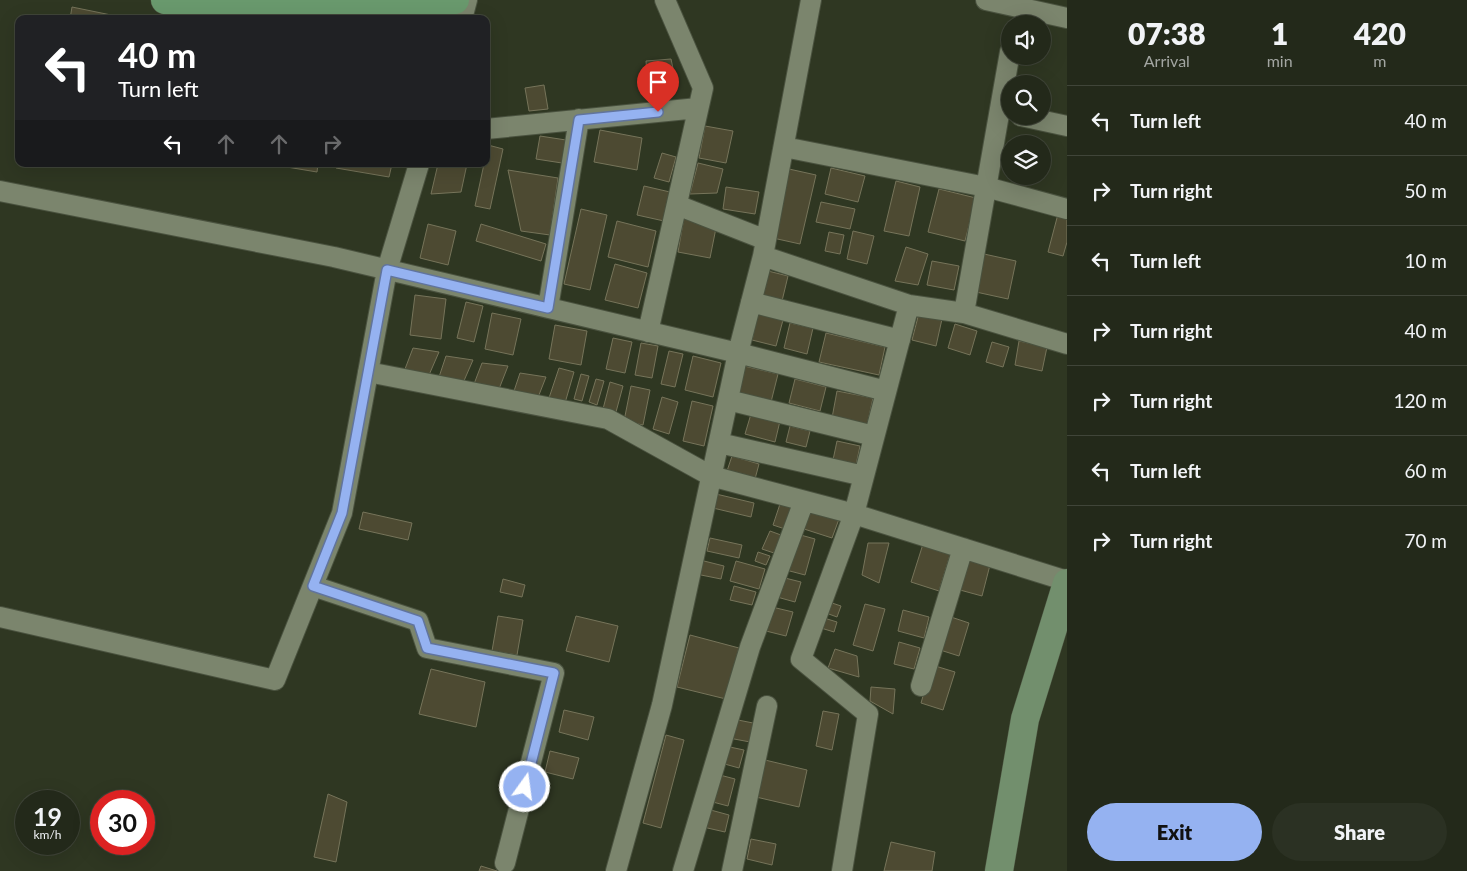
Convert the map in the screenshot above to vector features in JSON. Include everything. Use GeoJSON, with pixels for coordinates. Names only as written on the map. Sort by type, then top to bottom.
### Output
{"type":"FeatureCollection","features":[{"type":"Feature","properties":{"kind":"main road"},"geometry":{"type":"LineString","coordinates":[[165,0],[201,8],[273,5],[330,13],[455,0]]}},
{"type":"Feature","properties":{"kind":"main road"},"geometry":{"type":"LineString","coordinates":[[999,871],[1025,719],[1067,582]]}},
{"type":"Feature","properties":{"kind":"street"},"geometry":{"type":"LineString","coordinates":[[463,15],[467,0]]}},
{"type":"Feature","properties":{"kind":"street"},"geometry":{"type":"LineString","coordinates":[[648,332],[702,88],[665,0]]}},
{"type":"Feature","properties":{"kind":"street"},"geometry":{"type":"LineString","coordinates":[[616,871],[662,704],[738,353],[764,248],[811,0]]}},
{"type":"Feature","properties":{"kind":"street"},"geometry":{"type":"LineString","coordinates":[[986,0],[1016,15]]}},
{"type":"Feature","properties":{"kind":"street"},"geometry":{"type":"LineString","coordinates":[[1051,17],[1067,18]]}},
{"type":"Feature","properties":{"kind":"street"},"geometry":{"type":"LineString","coordinates":[[490,129],[698,108]]}},
{"type":"Feature","properties":{"kind":"street"},"geometry":{"type":"LineString","coordinates":[[548,308],[579,120]]}},
{"type":"Feature","properties":{"kind":"street"},"geometry":{"type":"LineString","coordinates":[[1051,123],[1067,126]]}},
{"type":"Feature","properties":{"kind":"street"},"geometry":{"type":"LineString","coordinates":[[964,313],[986,187],[1002,125]]}},
{"type":"Feature","properties":{"kind":"street"},"geometry":{"type":"LineString","coordinates":[[784,147],[986,187],[1067,209]]}},
{"type":"Feature","properties":{"kind":"street"},"geometry":{"type":"LineString","coordinates":[[0,617],[275,680],[342,513],[387,270],[418,167]]}},
{"type":"Feature","properties":{"kind":"street"},"geometry":{"type":"LineString","coordinates":[[0,191],[334,257],[738,353],[886,391]]}},
{"type":"Feature","properties":{"kind":"street"},"geometry":{"type":"LineString","coordinates":[[676,205],[764,248],[909,305],[964,313],[1067,344]]}},
{"type":"Feature","properties":{"kind":"street"},"geometry":{"type":"LineString","coordinates":[[751,302],[900,340]]}},
{"type":"Feature","properties":{"kind":"street"},"geometry":{"type":"LineString","coordinates":[[842,871],[868,714],[801,659],[854,514],[909,305]]}},
{"type":"Feature","properties":{"kind":"street"},"geometry":{"type":"LineString","coordinates":[[368,372],[608,419],[711,476],[854,514],[1067,582]]}},
{"type":"Feature","properties":{"kind":"street"},"geometry":{"type":"LineString","coordinates":[[728,400],[874,436]]}},
{"type":"Feature","properties":{"kind":"street"},"geometry":{"type":"LineString","coordinates":[[719,443],[864,476]]}},
{"type":"Feature","properties":{"kind":"street"},"geometry":{"type":"LineString","coordinates":[[683,871],[750,647],[804,501]]}},
{"type":"Feature","properties":{"kind":"street"},"geometry":{"type":"LineString","coordinates":[[921,686],[963,548]]}},
{"type":"Feature","properties":{"kind":"street"},"geometry":{"type":"LineString","coordinates":[[313,586],[418,621],[427,648],[554,673],[505,863]]}},
{"type":"Feature","properties":{"kind":"street"},"geometry":{"type":"LineString","coordinates":[[732,871],[767,706]]}},
{"type":"Feature","properties":{"kind":"building"},"geometry":{"type":"Polygon","coordinates":[[[72,7],[111,15],[71,15],[72,7]]]}},
{"type":"Feature","properties":{"kind":"building"},"geometry":{"type":"Polygon","coordinates":[[[671,59],[675,78],[648,87],[646,61],[671,59]]]}},
{"type":"Feature","properties":{"kind":"building"},"geometry":{"type":"Polygon","coordinates":[[[544,85],[548,109],[529,111],[525,88],[544,85]]]}},
{"type":"Feature","properties":{"kind":"building"},"geometry":{"type":"Polygon","coordinates":[[[705,126],[733,131],[726,163],[699,158],[705,126]]]}},
{"type":"Feature","properties":{"kind":"building"},"geometry":{"type":"Polygon","coordinates":[[[600,130],[642,138],[637,170],[594,162],[600,130]]]}},
{"type":"Feature","properties":{"kind":"building"},"geometry":{"type":"Polygon","coordinates":[[[540,136],[566,140],[562,163],[536,159],[540,136]]]}},
{"type":"Feature","properties":{"kind":"building"},"geometry":{"type":"Polygon","coordinates":[[[490,146],[503,149],[490,209],[475,206],[483,167],[490,167],[490,146]]]}},
{"type":"Feature","properties":{"kind":"building"},"geometry":{"type":"Polygon","coordinates":[[[662,153],[676,157],[669,182],[654,178],[662,153]]]}},
{"type":"Feature","properties":{"kind":"building"},"geometry":{"type":"Polygon","coordinates":[[[698,163],[723,169],[717,193],[690,194],[698,163]]]}},
{"type":"Feature","properties":{"kind":"building"},"geometry":{"type":"Polygon","coordinates":[[[287,167],[318,167],[317,172],[287,167]]]}},
{"type":"Feature","properties":{"kind":"building"},"geometry":{"type":"Polygon","coordinates":[[[336,167],[391,167],[389,177],[336,167]]]}},
{"type":"Feature","properties":{"kind":"building"},"geometry":{"type":"Polygon","coordinates":[[[437,167],[466,167],[461,192],[431,194],[437,167]]]}},
{"type":"Feature","properties":{"kind":"building"},"geometry":{"type":"Polygon","coordinates":[[[831,168],[865,176],[858,202],[825,194],[831,168]]]}},
{"type":"Feature","properties":{"kind":"building"},"geometry":{"type":"Polygon","coordinates":[[[789,169],[816,175],[800,244],[773,238],[789,169]]]}},
{"type":"Feature","properties":{"kind":"building"},"geometry":{"type":"Polygon","coordinates":[[[508,170],[558,178],[550,235],[521,231],[508,170]]]}},
{"type":"Feature","properties":{"kind":"building"},"geometry":{"type":"Polygon","coordinates":[[[896,181],[920,187],[909,236],[884,231],[896,181]]]}},
{"type":"Feature","properties":{"kind":"building"},"geometry":{"type":"Polygon","coordinates":[[[644,186],[670,192],[664,221],[637,215],[644,186]]]}},
{"type":"Feature","properties":{"kind":"building"},"geometry":{"type":"Polygon","coordinates":[[[726,187],[759,192],[755,214],[723,209],[726,187]]]}},
{"type":"Feature","properties":{"kind":"building"},"geometry":{"type":"Polygon","coordinates":[[[939,189],[976,198],[965,241],[928,232],[939,189]]]}},
{"type":"Feature","properties":{"kind":"building"},"geometry":{"type":"Polygon","coordinates":[[[821,202],[855,209],[850,229],[816,222],[821,202]]]}},
{"type":"Feature","properties":{"kind":"building"},"geometry":{"type":"Polygon","coordinates":[[[581,209],[607,215],[590,290],[564,284],[581,209]]]}},
{"type":"Feature","properties":{"kind":"building"},"geometry":{"type":"Polygon","coordinates":[[[1058,214],[1067,217],[1067,242],[1063,256],[1048,252],[1058,214]]]}},
{"type":"Feature","properties":{"kind":"building"},"geometry":{"type":"Polygon","coordinates":[[[684,217],[717,223],[710,258],[678,252],[684,217]]]}},
{"type":"Feature","properties":{"kind":"building"},"geometry":{"type":"Polygon","coordinates":[[[617,221],[656,231],[648,267],[608,257],[617,221]]]}},
{"type":"Feature","properties":{"kind":"building"},"geometry":{"type":"Polygon","coordinates":[[[428,224],[456,231],[448,265],[420,258],[428,224]]]}},
{"type":"Feature","properties":{"kind":"building"},"geometry":{"type":"Polygon","coordinates":[[[481,224],[546,244],[541,261],[476,241],[481,224]]]}},
{"type":"Feature","properties":{"kind":"building"},"geometry":{"type":"Polygon","coordinates":[[[853,231],[874,236],[867,264],[847,259],[853,231]]]}},
{"type":"Feature","properties":{"kind":"building"},"geometry":{"type":"Polygon","coordinates":[[[829,232],[844,235],[840,254],[825,251],[829,232]]]}},
{"type":"Feature","properties":{"kind":"building"},"geometry":{"type":"Polygon","coordinates":[[[906,247],[928,254],[918,285],[895,281],[906,247]]]}},
{"type":"Feature","properties":{"kind":"building"},"geometry":{"type":"Polygon","coordinates":[[[984,254],[1016,261],[1008,299],[976,292],[984,254]]]}},
{"type":"Feature","properties":{"kind":"building"},"geometry":{"type":"Polygon","coordinates":[[[932,261],[959,266],[954,290],[927,285],[932,261]]]}},
{"type":"Feature","properties":{"kind":"building"},"geometry":{"type":"Polygon","coordinates":[[[615,264],[647,273],[638,308],[605,300],[615,264]]]}},
{"type":"Feature","properties":{"kind":"building"},"geometry":{"type":"Polygon","coordinates":[[[768,271],[788,276],[782,301],[762,296],[768,271]]]}},
{"type":"Feature","properties":{"kind":"building"},"geometry":{"type":"Polygon","coordinates":[[[415,295],[446,299],[441,339],[410,335],[415,295]]]}},
{"type":"Feature","properties":{"kind":"building"},"geometry":{"type":"Polygon","coordinates":[[[466,302],[483,306],[474,342],[457,338],[466,302]]]}},
{"type":"Feature","properties":{"kind":"building"},"geometry":{"type":"Polygon","coordinates":[[[492,313],[521,319],[513,355],[485,349],[492,313]]]}},
{"type":"Feature","properties":{"kind":"building"},"geometry":{"type":"Polygon","coordinates":[[[758,313],[783,320],[776,346],[752,340],[758,313]]]}},
{"type":"Feature","properties":{"kind":"building"},"geometry":{"type":"Polygon","coordinates":[[[919,313],[942,319],[936,346],[912,340],[919,313]]]}},
{"type":"Feature","properties":{"kind":"building"},"geometry":{"type":"Polygon","coordinates":[[[790,323],[813,328],[807,354],[784,348],[790,323]]]}},
{"type":"Feature","properties":{"kind":"building"},"geometry":{"type":"Polygon","coordinates":[[[955,324],[977,331],[970,355],[948,348],[955,324]]]}},
{"type":"Feature","properties":{"kind":"building"},"geometry":{"type":"Polygon","coordinates":[[[555,325],[587,331],[581,365],[549,359],[555,325]]]}},
{"type":"Feature","properties":{"kind":"building"},"geometry":{"type":"Polygon","coordinates":[[[826,333],[885,347],[879,375],[819,362],[826,333]]]}},
{"type":"Feature","properties":{"kind":"building"},"geometry":{"type":"Polygon","coordinates":[[[613,338],[632,342],[625,373],[606,369],[613,338]]]}},
{"type":"Feature","properties":{"kind":"building"},"geometry":{"type":"Polygon","coordinates":[[[1019,341],[1047,347],[1042,371],[1015,365],[1019,341]]]}},
{"type":"Feature","properties":{"kind":"building"},"geometry":{"type":"Polygon","coordinates":[[[992,342],[1009,347],[1003,367],[986,362],[992,342]]]}},
{"type":"Feature","properties":{"kind":"building"},"geometry":{"type":"Polygon","coordinates":[[[641,343],[658,346],[652,378],[635,375],[641,343]]]}},
{"type":"Feature","properties":{"kind":"building"},"geometry":{"type":"Polygon","coordinates":[[[413,348],[439,352],[429,375],[405,369],[413,348]]]}},
{"type":"Feature","properties":{"kind":"building"},"geometry":{"type":"Polygon","coordinates":[[[669,351],[683,354],[675,387],[661,384],[669,351]]]}},
{"type":"Feature","properties":{"kind":"building"},"geometry":{"type":"Polygon","coordinates":[[[446,356],[473,360],[463,383],[439,377],[446,356]]]}},
{"type":"Feature","properties":{"kind":"building"},"geometry":{"type":"Polygon","coordinates":[[[693,356],[721,363],[713,397],[685,390],[693,356]]]}},
{"type":"Feature","properties":{"kind":"building"},"geometry":{"type":"Polygon","coordinates":[[[482,363],[508,366],[499,389],[474,384],[482,363]]]}},
{"type":"Feature","properties":{"kind":"building"},"geometry":{"type":"Polygon","coordinates":[[[744,366],[778,374],[771,402],[737,394],[744,366]]]}},
{"type":"Feature","properties":{"kind":"building"},"geometry":{"type":"Polygon","coordinates":[[[559,368],[574,372],[565,403],[549,398],[559,368]]]}},
{"type":"Feature","properties":{"kind":"building"},"geometry":{"type":"Polygon","coordinates":[[[520,373],[546,377],[537,400],[513,394],[520,373]]]}},
{"type":"Feature","properties":{"kind":"building"},"geometry":{"type":"Polygon","coordinates":[[[581,374],[589,376],[582,401],[574,399],[581,374]]]}},
{"type":"Feature","properties":{"kind":"building"},"geometry":{"type":"Polygon","coordinates":[[[596,379],[604,381],[597,405],[589,402],[596,379]]]}},
{"type":"Feature","properties":{"kind":"building"},"geometry":{"type":"Polygon","coordinates":[[[795,379],[826,387],[820,411],[789,403],[795,379]]]}},
{"type":"Feature","properties":{"kind":"building"},"geometry":{"type":"Polygon","coordinates":[[[610,382],[623,386],[616,412],[603,409],[610,382]]]}},
{"type":"Feature","properties":{"kind":"building"},"geometry":{"type":"Polygon","coordinates":[[[631,386],[650,390],[643,425],[624,421],[631,386]]]}},
{"type":"Feature","properties":{"kind":"building"},"geometry":{"type":"Polygon","coordinates":[[[837,391],[873,398],[867,426],[832,418],[837,391]]]}},
{"type":"Feature","properties":{"kind":"building"},"geometry":{"type":"Polygon","coordinates":[[[662,397],[678,402],[669,434],[653,429],[662,397]]]}},
{"type":"Feature","properties":{"kind":"building"},"geometry":{"type":"Polygon","coordinates":[[[692,401],[713,406],[704,446],[683,441],[692,401]]]}},
{"type":"Feature","properties":{"kind":"building"},"geometry":{"type":"Polygon","coordinates":[[[751,414],[780,421],[775,442],[745,434],[751,414]]]}},
{"type":"Feature","properties":{"kind":"building"},"geometry":{"type":"Polygon","coordinates":[[[790,426],[810,431],[806,447],[786,442],[790,426]]]}},
{"type":"Feature","properties":{"kind":"building"},"geometry":{"type":"Polygon","coordinates":[[[837,441],[860,446],[856,465],[833,460],[837,441]]]}},
{"type":"Feature","properties":{"kind":"building"},"geometry":{"type":"Polygon","coordinates":[[[732,456],[759,464],[755,479],[727,471],[732,456]]]}},
{"type":"Feature","properties":{"kind":"building"},"geometry":{"type":"Polygon","coordinates":[[[716,494],[754,503],[751,517],[713,508],[716,494]]]}},
{"type":"Feature","properties":{"kind":"building"},"geometry":{"type":"Polygon","coordinates":[[[780,504],[793,508],[785,529],[773,525],[780,504]]]}},
{"type":"Feature","properties":{"kind":"building"},"geometry":{"type":"Polygon","coordinates":[[[807,508],[839,519],[832,538],[801,528],[807,508]]]}},
{"type":"Feature","properties":{"kind":"building"},"geometry":{"type":"Polygon","coordinates":[[[363,512],[412,523],[408,540],[359,529],[363,512]]]}},
{"type":"Feature","properties":{"kind":"building"},"geometry":{"type":"Polygon","coordinates":[[[770,531],[781,535],[774,553],[762,549],[770,531]]]}},
{"type":"Feature","properties":{"kind":"building"},"geometry":{"type":"Polygon","coordinates":[[[797,534],[815,539],[805,575],[786,570],[797,534]]]}},
{"type":"Feature","properties":{"kind":"building"},"geometry":{"type":"Polygon","coordinates":[[[710,538],[742,545],[739,558],[707,551],[710,538]]]}},
{"type":"Feature","properties":{"kind":"building"},"geometry":{"type":"Polygon","coordinates":[[[868,543],[889,543],[879,583],[862,575],[868,543]]]}},
{"type":"Feature","properties":{"kind":"building"},"geometry":{"type":"Polygon","coordinates":[[[923,544],[951,552],[939,591],[911,582],[923,544]]]}},
{"type":"Feature","properties":{"kind":"building"},"geometry":{"type":"Polygon","coordinates":[[[758,552],[770,556],[766,565],[755,561],[758,552]]]}},
{"type":"Feature","properties":{"kind":"building"},"geometry":{"type":"Polygon","coordinates":[[[968,559],[990,565],[982,596],[960,590],[968,559]]]}},
{"type":"Feature","properties":{"kind":"building"},"geometry":{"type":"Polygon","coordinates":[[[700,560],[724,566],[721,579],[696,574],[700,560]]]}},
{"type":"Feature","properties":{"kind":"building"},"geometry":{"type":"Polygon","coordinates":[[[736,561],[765,569],[759,589],[730,581],[736,561]]]}},
{"type":"Feature","properties":{"kind":"building"},"geometry":{"type":"Polygon","coordinates":[[[781,577],[801,582],[795,602],[777,597],[781,577]]]}},
{"type":"Feature","properties":{"kind":"building"},"geometry":{"type":"Polygon","coordinates":[[[503,579],[525,585],[522,597],[500,592],[503,579]]]}},
{"type":"Feature","properties":{"kind":"building"},"geometry":{"type":"Polygon","coordinates":[[[734,586],[756,592],[752,605],[730,600],[734,586]]]}},
{"type":"Feature","properties":{"kind":"building"},"geometry":{"type":"Polygon","coordinates":[[[829,602],[841,606],[837,617],[826,613],[829,602]]]}},
{"type":"Feature","properties":{"kind":"building"},"geometry":{"type":"Polygon","coordinates":[[[865,604],[885,609],[873,651],[853,645],[865,604]]]}},
{"type":"Feature","properties":{"kind":"building"},"geometry":{"type":"Polygon","coordinates":[[[772,607],[793,612],[786,636],[766,631],[772,607]]]}},
{"type":"Feature","properties":{"kind":"building"},"geometry":{"type":"Polygon","coordinates":[[[903,610],[929,617],[924,638],[898,631],[903,610]]]}},
{"type":"Feature","properties":{"kind":"building"},"geometry":{"type":"Polygon","coordinates":[[[498,616],[523,620],[517,655],[492,651],[498,616]]]}},
{"type":"Feature","properties":{"kind":"building"},"geometry":{"type":"Polygon","coordinates":[[[576,616],[618,626],[609,662],[566,651],[576,616]]]}},
{"type":"Feature","properties":{"kind":"building"},"geometry":{"type":"Polygon","coordinates":[[[948,616],[969,623],[959,656],[937,649],[948,616]]]}},
{"type":"Feature","properties":{"kind":"building"},"geometry":{"type":"Polygon","coordinates":[[[824,618],[837,622],[834,632],[821,628],[824,618]]]}},
{"type":"Feature","properties":{"kind":"building"},"geometry":{"type":"Polygon","coordinates":[[[690,635],[739,648],[726,699],[677,687],[690,635]]]}},
{"type":"Feature","properties":{"kind":"building"},"geometry":{"type":"Polygon","coordinates":[[[899,642],[920,648],[914,669],[894,664],[899,642]]]}},
{"type":"Feature","properties":{"kind":"building"},"geometry":{"type":"Polygon","coordinates":[[[835,649],[857,656],[859,677],[828,668],[835,649]]]}},
{"type":"Feature","properties":{"kind":"building"},"geometry":{"type":"Polygon","coordinates":[[[932,665],[955,672],[943,710],[921,703],[932,665]]]}},
{"type":"Feature","properties":{"kind":"building"},"geometry":{"type":"Polygon","coordinates":[[[431,669],[485,682],[476,727],[419,714],[431,669]]]}},
{"type":"Feature","properties":{"kind":"building"},"geometry":{"type":"Polygon","coordinates":[[[871,687],[895,689],[893,714],[870,701],[871,687]]]}},
{"type":"Feature","properties":{"kind":"building"},"geometry":{"type":"Polygon","coordinates":[[[564,710],[594,717],[588,740],[559,732],[564,710]]]}},
{"type":"Feature","properties":{"kind":"building"},"geometry":{"type":"Polygon","coordinates":[[[823,711],[839,714],[832,750],[816,746],[823,711]]]}},
{"type":"Feature","properties":{"kind":"building"},"geometry":{"type":"Polygon","coordinates":[[[733,719],[753,723],[750,742],[729,738],[733,719]]]}},
{"type":"Feature","properties":{"kind":"building"},"geometry":{"type":"Polygon","coordinates":[[[666,735],[684,740],[661,828],[643,823],[666,735]]]}},
{"type":"Feature","properties":{"kind":"building"},"geometry":{"type":"Polygon","coordinates":[[[725,746],[744,750],[739,768],[721,763],[725,746]]]}},
{"type":"Feature","properties":{"kind":"building"},"geometry":{"type":"Polygon","coordinates":[[[550,751],[579,758],[573,779],[545,772],[550,751]]]}},
{"type":"Feature","properties":{"kind":"building"},"geometry":{"type":"Polygon","coordinates":[[[765,760],[807,770],[799,807],[756,797],[765,760]]]}},
{"type":"Feature","properties":{"kind":"building"},"geometry":{"type":"Polygon","coordinates":[[[716,774],[735,779],[728,806],[709,801],[716,774]]]}},
{"type":"Feature","properties":{"kind":"building"},"geometry":{"type":"Polygon","coordinates":[[[328,794],[347,802],[336,862],[314,857],[328,794]]]}},
{"type":"Feature","properties":{"kind":"building"},"geometry":{"type":"Polygon","coordinates":[[[707,809],[729,815],[725,832],[703,827],[707,809]]]}},
{"type":"Feature","properties":{"kind":"building"},"geometry":{"type":"Polygon","coordinates":[[[751,839],[776,844],[772,865],[747,859],[751,839]]]}},
{"type":"Feature","properties":{"kind":"building"},"geometry":{"type":"Polygon","coordinates":[[[891,842],[935,852],[932,871],[884,871],[891,842]]]}},
{"type":"Feature","properties":{"kind":"building"},"geometry":{"type":"Polygon","coordinates":[[[481,866],[497,871],[479,871],[481,866]]]}},
{"type":"Feature","properties":{"kind":"route"},"geometry":{"type":"LineString","coordinates":[[525,787],[554,673],[427,648],[418,621],[313,586],[342,513],[387,270],[548,308],[579,120],[658,112]]}}]}
